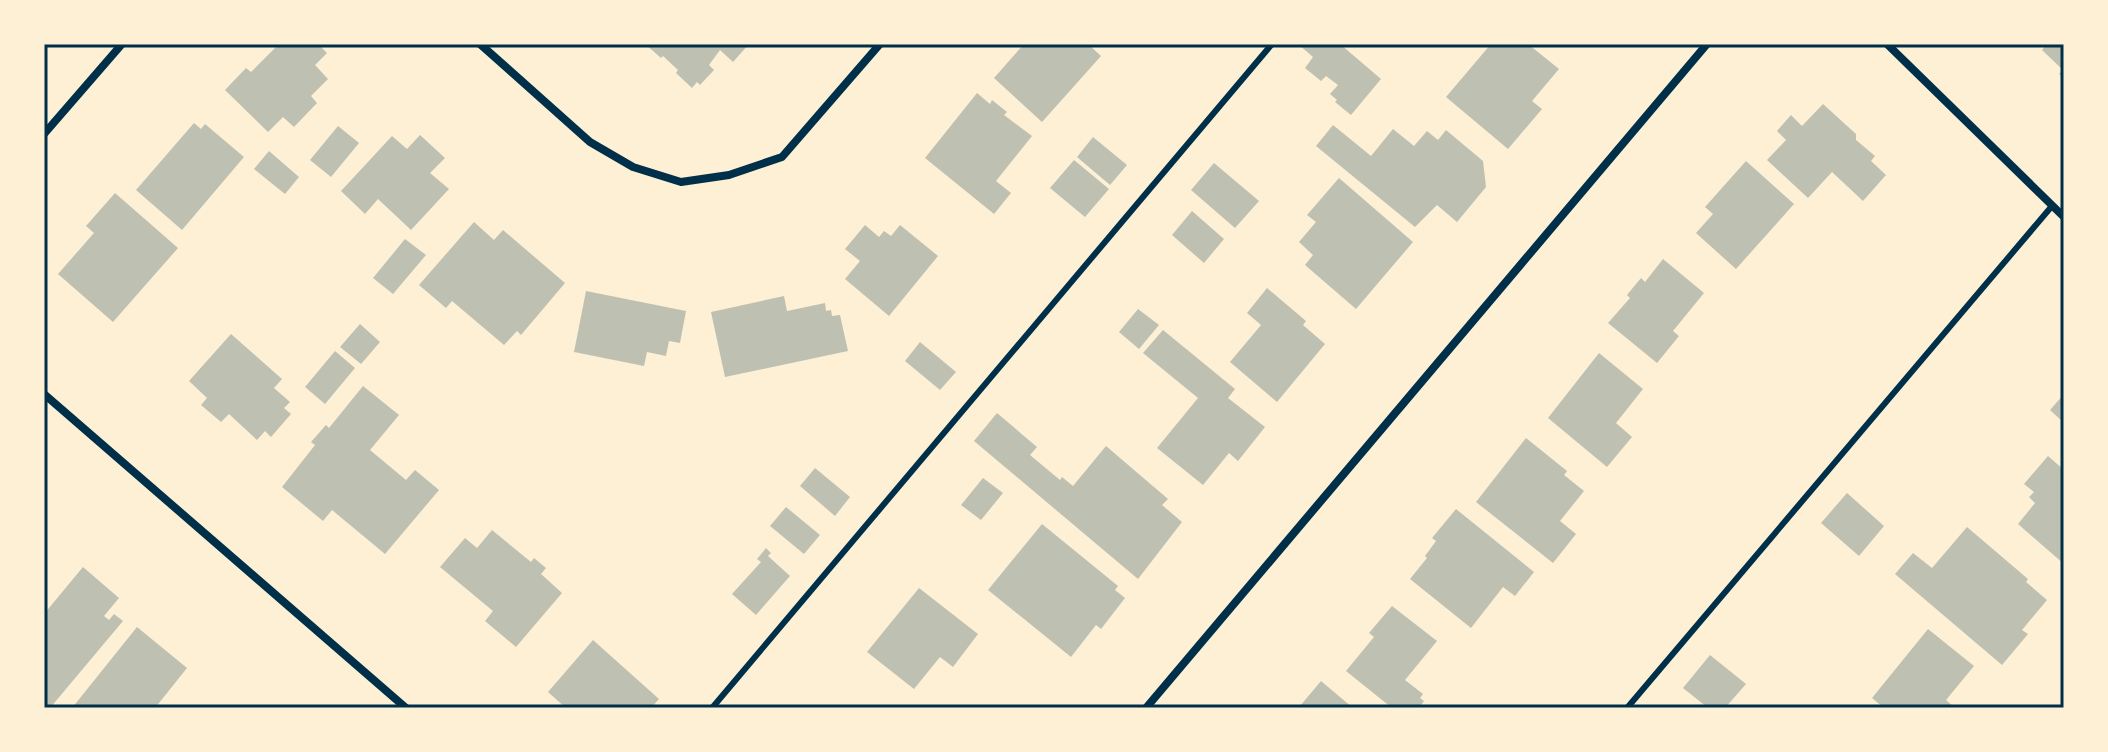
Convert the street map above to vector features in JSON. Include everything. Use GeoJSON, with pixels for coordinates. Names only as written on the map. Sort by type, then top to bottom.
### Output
{"type":"FeatureCollection","features":[{"type":"Feature","properties":{"kind":"street"},"geometry":{"type":"LineString","coordinates":[[44,134],[122,44]]}},
{"type":"Feature","properties":{"kind":"street"},"geometry":{"type":"LineString","coordinates":[[480,44],[590,142],[633,167],[681,182],[729,175],[782,157],[880,44]]}},
{"type":"Feature","properties":{"kind":"street"},"geometry":{"type":"LineString","coordinates":[[1146,708],[1707,44]]}},
{"type":"Feature","properties":{"kind":"street"},"geometry":{"type":"LineString","coordinates":[[1890,45],[2064,217]]}},
{"type":"Feature","properties":{"kind":"street"},"geometry":{"type":"LineString","coordinates":[[44,394],[406,708]]}},
{"type":"Feature","properties":{"kind":"lane"},"geometry":{"type":"LineString","coordinates":[[712,708],[1272,44]]}},
{"type":"Feature","properties":{"kind":"lane"},"geometry":{"type":"LineString","coordinates":[[1627,708],[2052,206]]}},
{"type":"Feature","properties":{"kind":"building"},"geometry":{"type":"Polygon","coordinates":[[[279,44],[318,44],[327,53],[315,65],[328,79],[311,96],[317,103],[294,127],[283,117],[268,132],[225,90],[246,68],[251,72],[279,44]]]}},
{"type":"Feature","properties":{"kind":"building"},"geometry":{"type":"Polygon","coordinates":[[[645,44],[749,44],[733,62],[720,50],[709,65],[714,70],[700,85],[697,82],[692,88],[676,73],[678,70],[645,44]]]}},
{"type":"Feature","properties":{"kind":"building"},"geometry":{"type":"Polygon","coordinates":[[[1024,44],[1088,44],[1101,56],[1042,122],[994,78],[1024,44]]]}},
{"type":"Feature","properties":{"kind":"building"},"geometry":{"type":"Polygon","coordinates":[[[1298,44],[1340,44],[1381,79],[1351,115],[1330,94],[1338,85],[1326,76],[1321,81],[1305,68],[1313,57],[1298,44]]]}},
{"type":"Feature","properties":{"kind":"building"},"geometry":{"type":"Polygon","coordinates":[[[1491,44],[1528,44],[1559,69],[1532,101],[1542,109],[1508,149],[1446,97],[1491,44]]]}},
{"type":"Feature","properties":{"kind":"building"},"geometry":{"type":"Polygon","coordinates":[[[2047,44],[2064,44],[2064,78],[2059,74],[2063,70],[2042,50],[2047,44]]]}},
{"type":"Feature","properties":{"kind":"building"},"geometry":{"type":"Polygon","coordinates":[[[977,93],[990,104],[992,100],[1007,112],[1004,115],[1032,136],[996,181],[1011,193],[994,214],[925,158],[977,93]]]}},
{"type":"Feature","properties":{"kind":"building"},"geometry":{"type":"Polygon","coordinates":[[[1823,104],[1856,134],[1856,140],[1875,156],[1871,161],[1886,175],[1863,201],[1832,172],[1808,198],[1767,160],[1786,140],[1777,131],[1791,115],[1802,126],[1823,104]]]}},
{"type":"Feature","properties":{"kind":"building"},"geometry":{"type":"Polygon","coordinates":[[[194,123],[201,129],[205,124],[244,157],[182,230],[136,190],[194,123]]]}},
{"type":"Feature","properties":{"kind":"building"},"geometry":{"type":"Polygon","coordinates":[[[1333,125],[1371,156],[1393,129],[1414,146],[1427,131],[1438,140],[1446,130],[1483,161],[1486,187],[1457,222],[1437,205],[1415,227],[1316,146],[1333,125]]]}},
{"type":"Feature","properties":{"kind":"building"},"geometry":{"type":"Polygon","coordinates":[[[338,126],[359,143],[331,177],[310,160],[338,126]]]}},
{"type":"Feature","properties":{"kind":"building"},"geometry":{"type":"Polygon","coordinates":[[[420,135],[445,158],[430,173],[449,189],[411,230],[378,199],[365,214],[341,191],[392,136],[407,149],[420,135]]]}},
{"type":"Feature","properties":{"kind":"building"},"geometry":{"type":"Polygon","coordinates":[[[1093,137],[1127,165],[1110,185],[1077,157],[1093,137]]]}},
{"type":"Feature","properties":{"kind":"building"},"geometry":{"type":"Polygon","coordinates":[[[269,151],[299,177],[285,194],[254,169],[269,151]]]}},
{"type":"Feature","properties":{"kind":"building"},"geometry":{"type":"Polygon","coordinates":[[[1074,160],[1109,189],[1085,217],[1050,188],[1074,160]]]}},
{"type":"Feature","properties":{"kind":"building"},"geometry":{"type":"Polygon","coordinates":[[[1746,161],[1794,204],[1736,269],[1696,233],[1713,214],[1705,207],[1746,161]]]}},
{"type":"Feature","properties":{"kind":"building"},"geometry":{"type":"Polygon","coordinates":[[[1214,163],[1259,201],[1235,228],[1191,190],[1214,163]]]}},
{"type":"Feature","properties":{"kind":"building"},"geometry":{"type":"Polygon","coordinates":[[[1339,178],[1413,242],[1356,309],[1305,265],[1313,255],[1299,242],[1316,222],[1307,215],[1339,178]]]}},
{"type":"Feature","properties":{"kind":"building"},"geometry":{"type":"Polygon","coordinates":[[[115,193],[178,248],[113,322],[58,274],[94,233],[86,226],[115,193]]]}},
{"type":"Feature","properties":{"kind":"building"},"geometry":{"type":"Polygon","coordinates":[[[1192,211],[1224,239],[1204,263],[1172,235],[1192,211]]]}},
{"type":"Feature","properties":{"kind":"building"},"geometry":{"type":"Polygon","coordinates":[[[474,222],[494,240],[503,230],[565,283],[521,335],[517,331],[504,345],[452,301],[446,308],[419,285],[474,222]]]}},
{"type":"Feature","properties":{"kind":"building"},"geometry":{"type":"Polygon","coordinates":[[[865,225],[879,237],[884,231],[891,236],[900,225],[938,256],[889,316],[845,279],[860,261],[845,249],[865,225]]]}},
{"type":"Feature","properties":{"kind":"building"},"geometry":{"type":"Polygon","coordinates":[[[405,239],[426,255],[393,294],[373,278],[405,239]]]}},
{"type":"Feature","properties":{"kind":"building"},"geometry":{"type":"Polygon","coordinates":[[[1663,259],[1704,293],[1673,331],[1679,336],[1657,363],[1608,323],[1630,298],[1627,295],[1641,278],[1645,282],[1663,259]]]}},
{"type":"Feature","properties":{"kind":"building"},"geometry":{"type":"Polygon","coordinates":[[[1267,288],[1306,321],[1303,325],[1325,344],[1277,402],[1230,362],[1261,325],[1247,313],[1267,288]]]}},
{"type":"Feature","properties":{"kind":"building"},"geometry":{"type":"Polygon","coordinates":[[[586,291],[686,311],[680,343],[669,341],[666,356],[647,352],[644,366],[574,352],[586,291]]]}},
{"type":"Feature","properties":{"kind":"building"},"geometry":{"type":"Polygon","coordinates":[[[784,296],[787,311],[825,303],[826,311],[831,310],[832,316],[840,315],[848,351],[725,377],[711,312],[784,296]]]}},
{"type":"Feature","properties":{"kind":"building"},"geometry":{"type":"Polygon","coordinates":[[[1138,309],[1159,325],[1139,349],[1119,332],[1138,309]]]}},
{"type":"Feature","properties":{"kind":"building"},"geometry":{"type":"Polygon","coordinates":[[[360,324],[380,342],[361,364],[340,347],[360,324]]]}},
{"type":"Feature","properties":{"kind":"building"},"geometry":{"type":"Polygon","coordinates":[[[1163,330],[1235,389],[1228,398],[1265,427],[1238,461],[1229,453],[1203,485],[1157,448],[1198,398],[1143,353],[1163,330]]]}},
{"type":"Feature","properties":{"kind":"building"},"geometry":{"type":"Polygon","coordinates":[[[231,334],[282,379],[274,388],[290,402],[284,408],[291,414],[271,437],[265,431],[257,440],[229,414],[221,422],[201,405],[207,398],[189,381],[231,334]]]}},
{"type":"Feature","properties":{"kind":"building"},"geometry":{"type":"Polygon","coordinates":[[[920,342],[956,372],[940,390],[905,361],[920,342]]]}},
{"type":"Feature","properties":{"kind":"building"},"geometry":{"type":"Polygon","coordinates":[[[335,351],[355,368],[325,404],[305,387],[335,351]]]}},
{"type":"Feature","properties":{"kind":"building"},"geometry":{"type":"Polygon","coordinates":[[[1599,353],[1643,389],[1616,423],[1632,437],[1607,467],[1548,418],[1599,353]]]}},
{"type":"Feature","properties":{"kind":"building"},"geometry":{"type":"Polygon","coordinates":[[[363,386],[399,415],[370,450],[406,480],[415,470],[439,490],[385,554],[332,510],[323,521],[282,487],[315,445],[311,442],[326,425],[329,428],[363,386]]]}},
{"type":"Feature","properties":{"kind":"building"},"geometry":{"type":"Polygon","coordinates":[[[2064,394],[2064,423],[2050,410],[2064,394]]]}},
{"type":"Feature","properties":{"kind":"building"},"geometry":{"type":"Polygon","coordinates":[[[997,413],[1037,447],[1030,455],[1060,480],[1062,477],[1073,486],[1106,446],[1168,499],[1162,505],[1182,522],[1138,579],[974,441],[997,413]]]}},
{"type":"Feature","properties":{"kind":"building"},"geometry":{"type":"Polygon","coordinates":[[[1526,438],[1567,471],[1564,475],[1584,491],[1560,521],[1576,534],[1553,563],[1476,502],[1526,438]]]}},
{"type":"Feature","properties":{"kind":"building"},"geometry":{"type":"Polygon","coordinates":[[[2048,456],[2064,470],[2064,564],[2018,524],[2035,503],[2029,497],[2034,492],[2024,484],[2048,456]]]}},
{"type":"Feature","properties":{"kind":"building"},"geometry":{"type":"Polygon","coordinates":[[[815,468],[850,497],[835,516],[800,486],[815,468]]]}},
{"type":"Feature","properties":{"kind":"building"},"geometry":{"type":"Polygon","coordinates":[[[983,478],[1003,493],[981,520],[961,505],[983,478]]]}},
{"type":"Feature","properties":{"kind":"building"},"geometry":{"type":"Polygon","coordinates":[[[1847,493],[1884,526],[1859,556],[1821,523],[1847,493]]]}},
{"type":"Feature","properties":{"kind":"building"},"geometry":{"type":"Polygon","coordinates":[[[786,507],[820,535],[804,554],[770,526],[786,507]]]}},
{"type":"Feature","properties":{"kind":"building"},"geometry":{"type":"Polygon","coordinates":[[[1456,509],[1534,572],[1515,596],[1503,587],[1471,628],[1410,579],[1427,558],[1425,556],[1436,541],[1432,538],[1456,509]]]}},
{"type":"Feature","properties":{"kind":"building"},"geometry":{"type":"Polygon","coordinates":[[[1042,524],[1118,586],[1115,590],[1125,598],[1101,629],[1096,625],[1071,657],[988,590],[1042,524]]]}},
{"type":"Feature","properties":{"kind":"building"},"geometry":{"type":"Polygon","coordinates":[[[1967,527],[2028,579],[2026,582],[2047,600],[2022,630],[2028,634],[2002,665],[1895,574],[1913,553],[1932,568],[1967,527]]]}},
{"type":"Feature","properties":{"kind":"building"},"geometry":{"type":"Polygon","coordinates":[[[492,530],[531,562],[534,558],[546,568],[541,574],[562,593],[516,647],[485,621],[493,611],[440,567],[465,538],[477,548],[492,530]]]}},
{"type":"Feature","properties":{"kind":"building"},"geometry":{"type":"Polygon","coordinates":[[[766,548],[771,553],[768,556],[790,576],[756,615],[732,594],[761,562],[757,559],[766,548]]]}},
{"type":"Feature","properties":{"kind":"building"},"geometry":{"type":"Polygon","coordinates":[[[83,567],[119,598],[104,616],[109,620],[114,614],[123,621],[50,708],[44,708],[44,614],[83,567]]]}},
{"type":"Feature","properties":{"kind":"building"},"geometry":{"type":"Polygon","coordinates":[[[919,588],[978,634],[953,667],[940,657],[914,689],[867,652],[919,588]]]}},
{"type":"Feature","properties":{"kind":"building"},"geometry":{"type":"Polygon","coordinates":[[[1392,606],[1437,641],[1405,680],[1423,694],[1420,698],[1424,701],[1419,708],[1392,708],[1346,671],[1374,637],[1369,633],[1392,606]]]}},
{"type":"Feature","properties":{"kind":"building"},"geometry":{"type":"Polygon","coordinates":[[[137,627],[187,668],[155,708],[72,708],[137,627]]]}},
{"type":"Feature","properties":{"kind":"building"},"geometry":{"type":"Polygon","coordinates":[[[1928,629],[1974,666],[1946,700],[1955,708],[1884,708],[1872,698],[1928,629]]]}},
{"type":"Feature","properties":{"kind":"building"},"geometry":{"type":"Polygon","coordinates":[[[593,640],[659,699],[651,708],[566,708],[548,692],[593,640]]]}},
{"type":"Feature","properties":{"kind":"building"},"geometry":{"type":"Polygon","coordinates":[[[1710,655],[1746,684],[1725,708],[1708,708],[1683,688],[1710,655]]]}},
{"type":"Feature","properties":{"kind":"building"},"geometry":{"type":"Polygon","coordinates":[[[1321,681],[1353,708],[1300,706],[1321,681]]]}}]}
